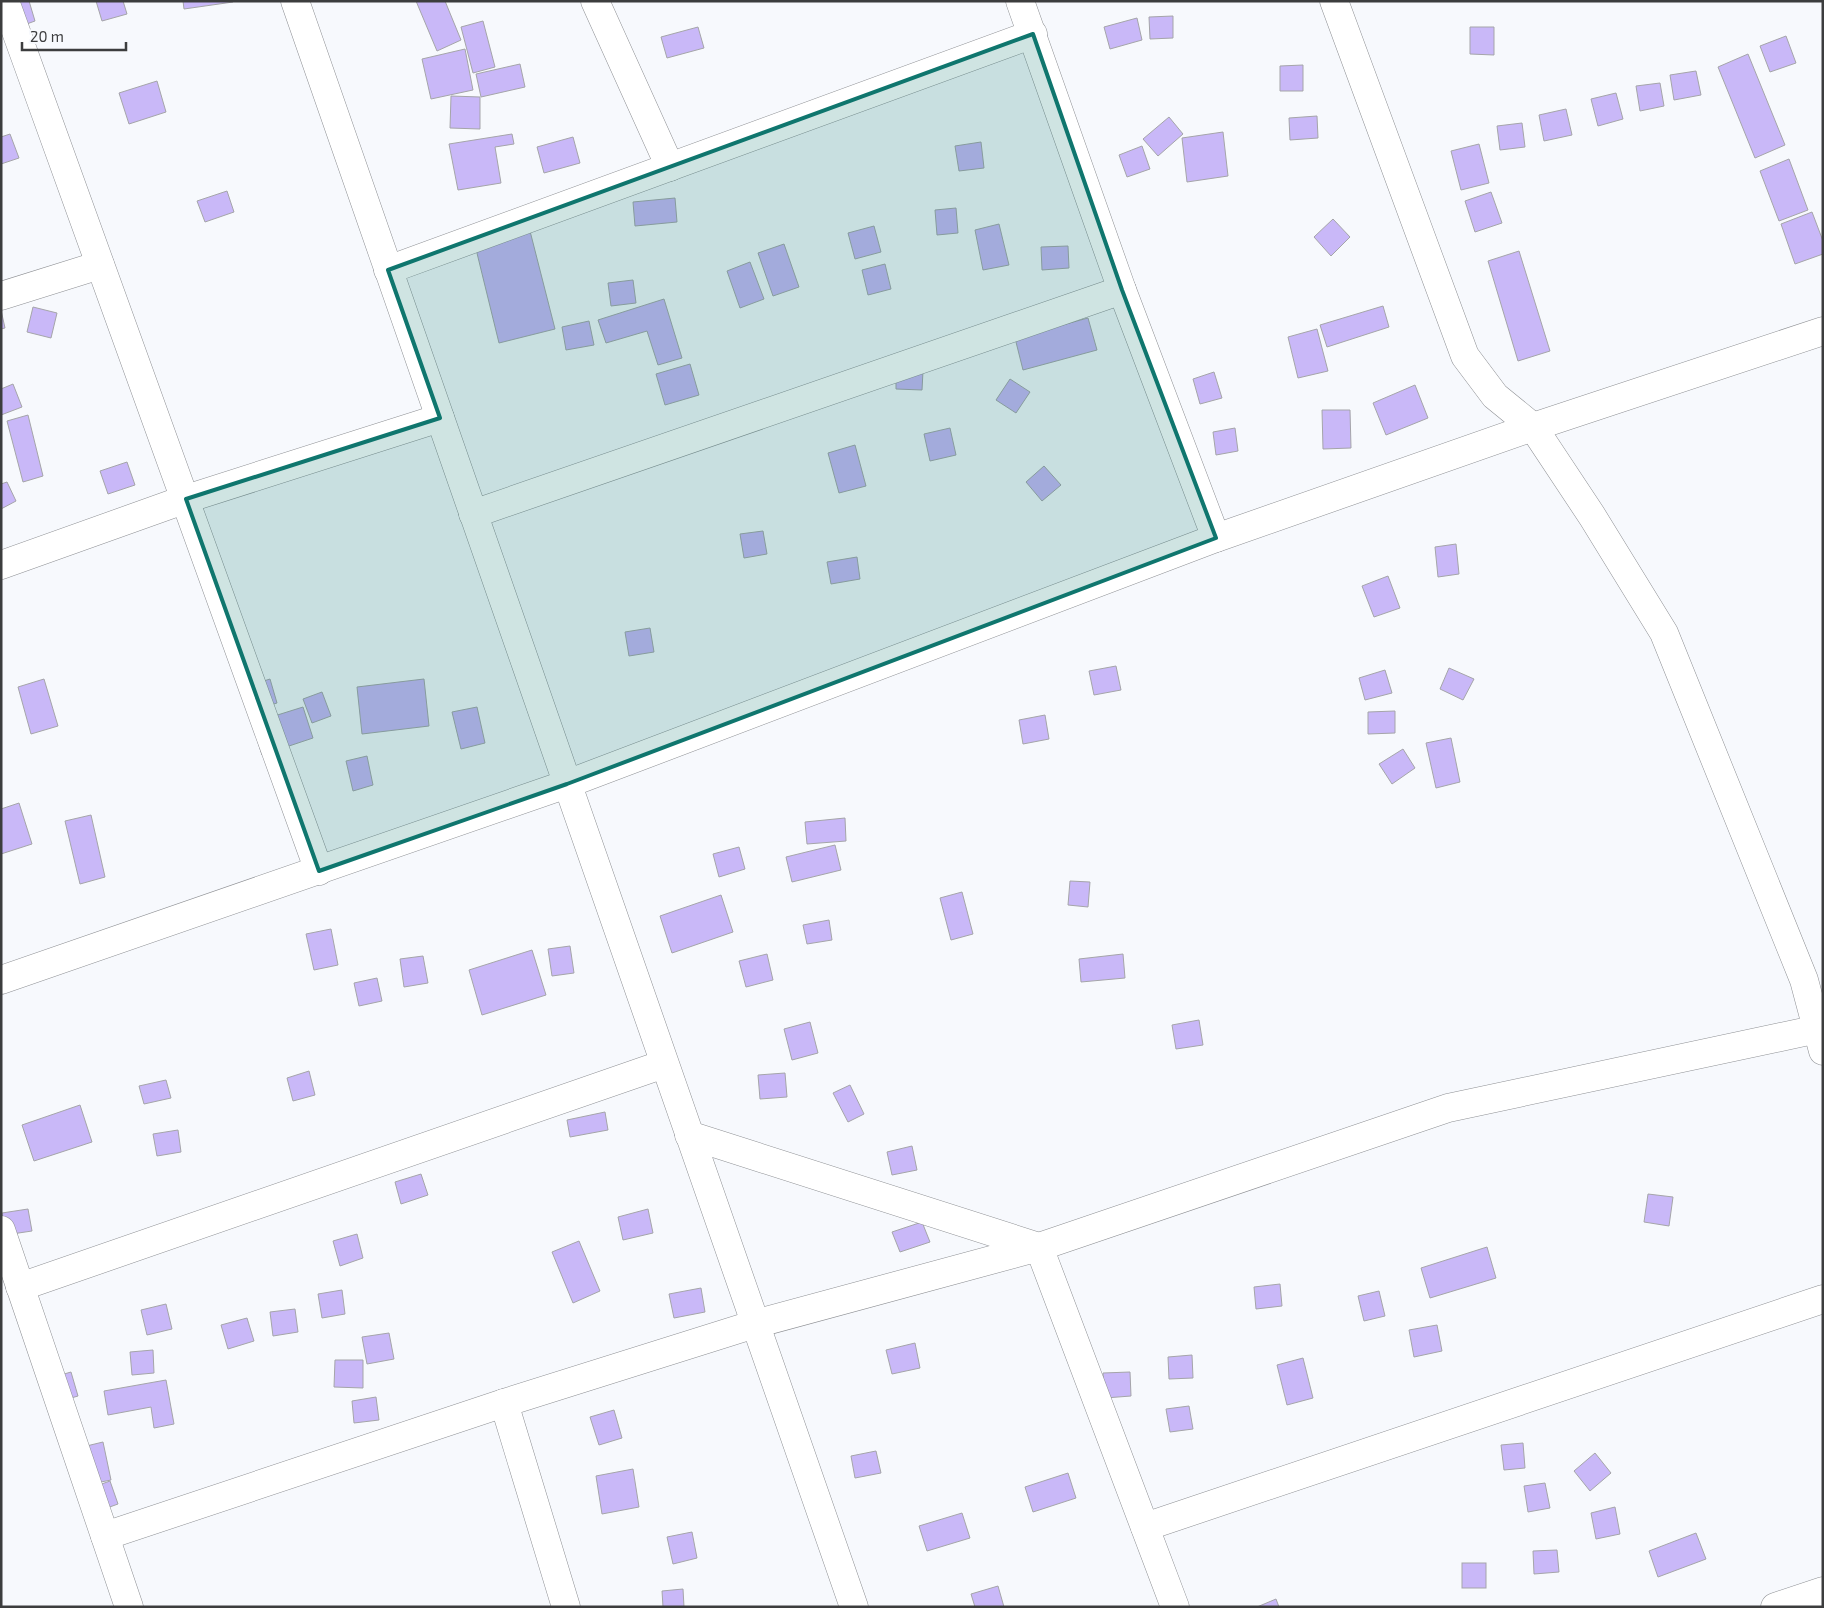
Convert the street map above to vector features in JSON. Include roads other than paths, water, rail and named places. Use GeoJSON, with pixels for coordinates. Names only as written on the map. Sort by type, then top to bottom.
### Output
{"type":"FeatureCollection","features":[{"type":"Feature","properties":{"kind":"street"},"geometry":{"type":"LineString","coordinates":[[295,1],[854,1607]]}},
{"type":"Feature","properties":{"kind":"street"},"geometry":{"type":"LineString","coordinates":[[595,1],[670,167]]}},
{"type":"Feature","properties":{"kind":"street"},"geometry":{"type":"LineString","coordinates":[[1020,1],[1122,290],[1216,538]]}},
{"type":"Feature","properties":{"kind":"street"},"geometry":{"type":"LineString","coordinates":[[105,1536],[504,1403],[755,1324],[1039,1247],[1448,1108],[1821,1036],[1804,980],[1664,633],[1592,516],[1533,427],[1495,396],[1466,356],[1334,1]]}},
{"type":"Feature","properties":{"kind":"street"},"geometry":{"type":"LineString","coordinates":[[4,5],[186,499],[319,870]]}},
{"type":"Feature","properties":{"kind":"street"},"geometry":{"type":"LineString","coordinates":[[388,270],[1032,34]]}},
{"type":"Feature","properties":{"kind":"street"},"geometry":{"type":"LineString","coordinates":[[1,296],[100,265]]}},
{"type":"Feature","properties":{"kind":"street"},"geometry":{"type":"LineString","coordinates":[[473,514],[1122,290]]}},
{"type":"Feature","properties":{"kind":"street"},"geometry":{"type":"LineString","coordinates":[[1,980],[567,784],[1216,538],[1533,427],[1823,331]]}},
{"type":"Feature","properties":{"kind":"street"},"geometry":{"type":"LineString","coordinates":[[1,565],[186,499],[440,418]]}},
{"type":"Feature","properties":{"kind":"street"},"geometry":{"type":"LineString","coordinates":[[20,1287],[664,1064]]}},
{"type":"Feature","properties":{"kind":"street"},"geometry":{"type":"LineString","coordinates":[[689,1135],[1039,1247]]}},
{"type":"Feature","properties":{"kind":"street"},"geometry":{"type":"LineString","coordinates":[[1,1230],[128,1607]]}},
{"type":"Feature","properties":{"kind":"street"},"geometry":{"type":"LineString","coordinates":[[1039,1247],[1175,1607]]}},
{"type":"Feature","properties":{"kind":"street"},"geometry":{"type":"LineString","coordinates":[[1145,1526],[1823,1300]]}},
{"type":"Feature","properties":{"kind":"street"},"geometry":{"type":"LineString","coordinates":[[504,1403],[566,1607]]}},
{"type":"Feature","properties":{"kind":"street"},"geometry":{"type":"LineString","coordinates":[[1775,1607],[1823,1590]]}}]}
